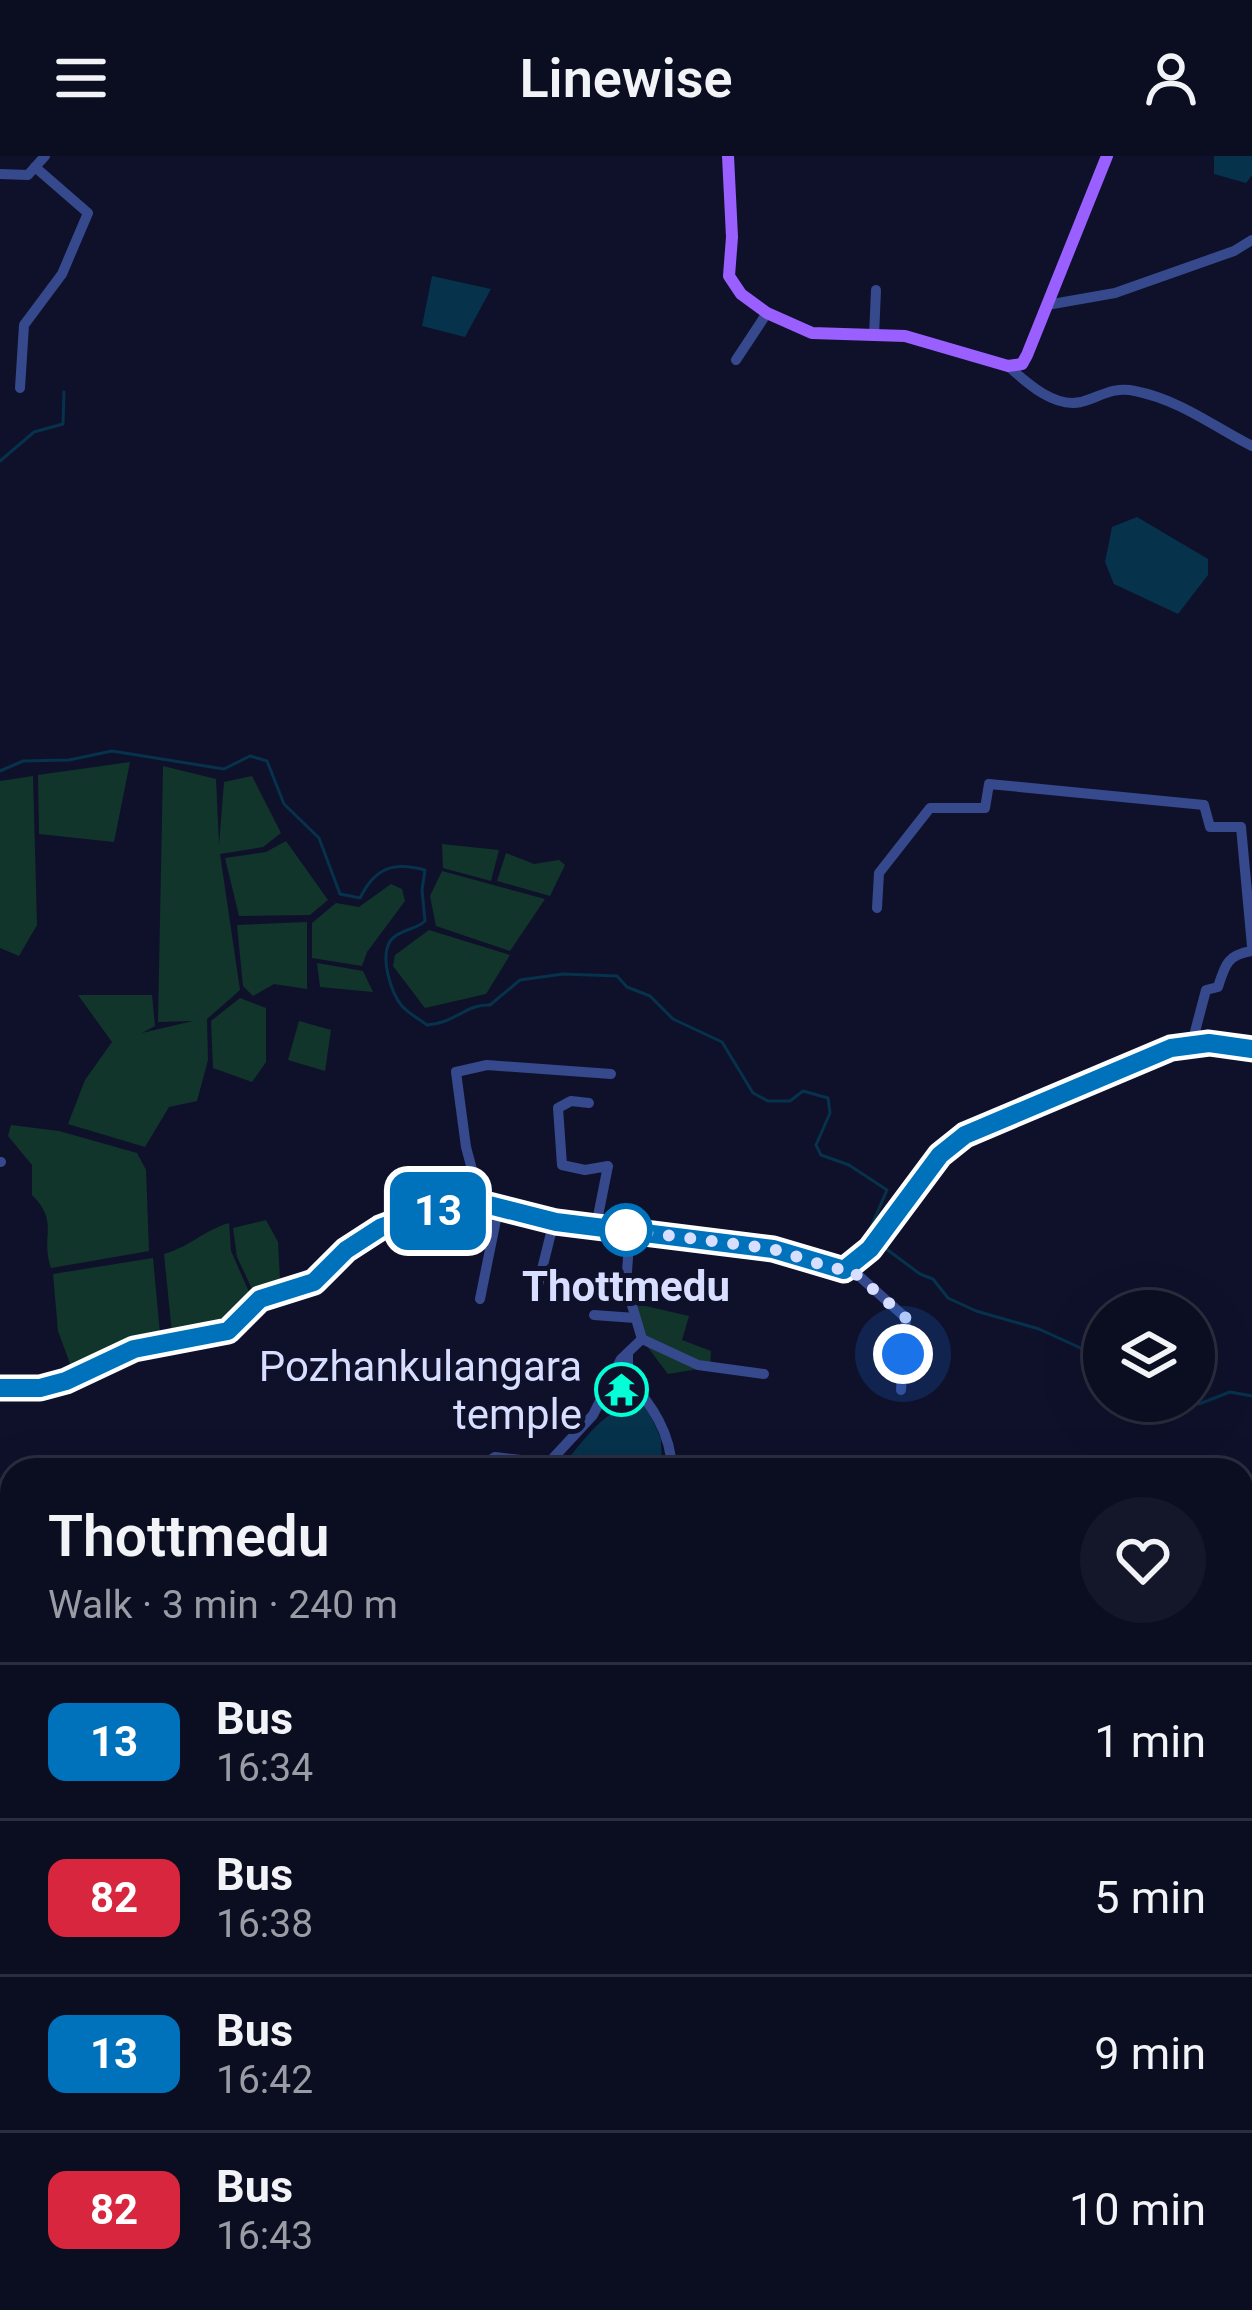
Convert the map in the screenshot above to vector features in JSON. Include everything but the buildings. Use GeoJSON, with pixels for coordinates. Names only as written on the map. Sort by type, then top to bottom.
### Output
{"type":"FeatureCollection","features":[{"type":"Feature","properties":{"kind":"main road"},"geometry":{"type":"LineString","coordinates":[[728,156],[729,276],[741,294],[767,313],[822,336],[905,336],[1009,366],[1022,364],[1082,227],[1107,156]]}},
{"type":"Feature","properties":{"kind":"street"},"geometry":{"type":"LineString","coordinates":[[0,174],[28,175],[45,156]]}},
{"type":"Feature","properties":{"kind":"street"},"geometry":{"type":"LineString","coordinates":[[20,388],[24,325],[62,274],[88,213],[35,167]]}},
{"type":"Feature","properties":{"kind":"street"},"geometry":{"type":"LineString","coordinates":[[1047,305],[1115,293],[1234,251],[1252,240]]}},
{"type":"Feature","properties":{"kind":"street"},"geometry":{"type":"LineString","coordinates":[[874,336],[876,290]]}},
{"type":"Feature","properties":{"kind":"street"},"geometry":{"type":"LineString","coordinates":[[736,360],[767,313]]}},
{"type":"Feature","properties":{"kind":"street"},"geometry":{"type":"LineString","coordinates":[[1009,366],[1049,396],[1084,401],[1103,391],[1132,390],[1201,414],[1252,446]]}},
{"type":"Feature","properties":{"kind":"street"},"geometry":{"type":"LineString","coordinates":[[878,908],[879,872],[930,808],[985,808],[989,784],[1204,805],[1210,827],[1241,827],[1252,948],[1227,960],[1218,987],[1206,990],[1192,1043]]}},
{"type":"Feature","properties":{"kind":"street"},"geometry":{"type":"LineString","coordinates":[[0,1388],[53,1384],[134,1349],[228,1331],[260,1299],[314,1282],[346,1250],[380,1228],[417,1214],[481,1203],[554,1221],[773,1249],[835,1269],[849,1268],[870,1249],[940,1155],[965,1135],[1192,1043],[1252,1049]]}},
{"type":"Feature","properties":{"kind":"street"},"geometry":{"type":"LineString","coordinates":[[481,1203],[466,1147],[456,1072],[487,1065],[611,1074]]}},
{"type":"Feature","properties":{"kind":"street"},"geometry":{"type":"LineString","coordinates":[[589,1102],[571,1101],[558,1108],[562,1165],[586,1170],[608,1166],[596,1226]]}},
{"type":"Feature","properties":{"kind":"street"},"geometry":{"type":"LineString","coordinates":[[479,1299],[499,1204]]}},
{"type":"Feature","properties":{"kind":"street"},"geometry":{"type":"LineString","coordinates":[[537,1289],[554,1221]]}},
{"type":"Feature","properties":{"kind":"street"},"geometry":{"type":"LineString","coordinates":[[630,1230],[625,1264],[642,1339],[698,1365],[764,1374]]}},
{"type":"Feature","properties":{"kind":"street"},"geometry":{"type":"LineString","coordinates":[[849,1268],[906,1318],[901,1390]]}},
{"type":"Feature","properties":{"kind":"street"},"geometry":{"type":"LineString","coordinates":[[594,1315],[635,1318]]}},
{"type":"Feature","properties":{"kind":"street"},"geometry":{"type":"LineString","coordinates":[[553,1458],[593,1415],[614,1374],[642,1339]]}},
{"type":"Feature","properties":{"kind":"street"},"geometry":{"type":"LineString","coordinates":[[628,1355],[628,1378]]}},
{"type":"Feature","properties":{"kind":"street"},"geometry":{"type":"LineString","coordinates":[[614,1374],[628,1378],[651,1404],[668,1439],[670,1458]]}},
{"type":"Feature","properties":{"kind":"green space"},"geometry":{"type":"Polygon","coordinates":[[[130,762],[114,842],[39,834],[38,775],[130,762]]]}},
{"type":"Feature","properties":{"kind":"green space"},"geometry":{"type":"Polygon","coordinates":[[[163,766],[216,779],[219,845],[224,782],[252,776],[281,833],[263,847],[220,854],[240,990],[207,1019],[208,1060],[197,1101],[169,1107],[145,1147],[68,1124],[85,1080],[112,1042],[78,995],[152,995],[155,1026],[142,1033],[193,1021],[158,1022],[163,766]]]}},
{"type":"Feature","properties":{"kind":"green space"},"geometry":{"type":"Polygon","coordinates":[[[33,776],[37,925],[19,956],[0,948],[0,781],[33,776]]]}},
{"type":"Feature","properties":{"kind":"green space"},"geometry":{"type":"Polygon","coordinates":[[[286,841],[328,900],[310,915],[239,916],[225,858],[266,852],[286,841]]]}},
{"type":"Feature","properties":{"kind":"green space"},"geometry":{"type":"Polygon","coordinates":[[[442,844],[499,850],[491,881],[443,868],[442,844]]]}},
{"type":"Feature","properties":{"kind":"green space"},"geometry":{"type":"Polygon","coordinates":[[[506,853],[534,864],[559,860],[565,865],[550,896],[497,881],[506,853]]]}},
{"type":"Feature","properties":{"kind":"green space"},"geometry":{"type":"Polygon","coordinates":[[[442,871],[545,899],[510,951],[436,926],[430,896],[442,871]]]}},
{"type":"Feature","properties":{"kind":"green space"},"geometry":{"type":"Polygon","coordinates":[[[391,884],[402,889],[405,901],[362,966],[312,958],[312,923],[336,903],[359,907],[391,884]]]}},
{"type":"Feature","properties":{"kind":"green space"},"geometry":{"type":"Polygon","coordinates":[[[307,922],[307,989],[274,984],[253,996],[243,986],[237,925],[307,922]]]}},
{"type":"Feature","properties":{"kind":"green space"},"geometry":{"type":"Polygon","coordinates":[[[429,930],[510,955],[486,994],[425,1008],[393,966],[395,955],[429,930]]]}},
{"type":"Feature","properties":{"kind":"green space"},"geometry":{"type":"Polygon","coordinates":[[[317,963],[363,971],[373,992],[320,987],[317,963]]]}},
{"type":"Feature","properties":{"kind":"green space"},"geometry":{"type":"Polygon","coordinates":[[[240,998],[266,1008],[266,1062],[252,1082],[213,1068],[211,1021],[240,998]]]}},
{"type":"Feature","properties":{"kind":"green space"},"geometry":{"type":"Polygon","coordinates":[[[299,1021],[331,1030],[325,1071],[288,1060],[299,1021]]]}},
{"type":"Feature","properties":{"kind":"green space"},"geometry":{"type":"Polygon","coordinates":[[[11,1125],[59,1131],[137,1153],[146,1170],[149,1251],[51,1268],[45,1214],[32,1195],[32,1165],[8,1136],[11,1125]]]}},
{"type":"Feature","properties":{"kind":"green space"},"geometry":{"type":"Polygon","coordinates":[[[266,1220],[278,1242],[280,1280],[252,1289],[237,1257],[233,1228],[266,1220]]]}},
{"type":"Feature","properties":{"kind":"green space"},"geometry":{"type":"Polygon","coordinates":[[[229,1223],[231,1251],[249,1292],[220,1327],[172,1333],[164,1254],[229,1223]]]}},
{"type":"Feature","properties":{"kind":"green space"},"geometry":{"type":"Polygon","coordinates":[[[153,1258],[160,1334],[72,1369],[58,1331],[53,1274],[153,1258]]]}},
{"type":"Feature","properties":{"kind":"green space"},"geometry":{"type":"Polygon","coordinates":[[[637,1304],[689,1316],[682,1340],[711,1351],[710,1367],[668,1374],[646,1345],[637,1304]]]}},
{"type":"Feature","properties":{"kind":"water"},"geometry":{"type":"Polygon","coordinates":[[[1214,156],[1252,156],[1252,175],[1246,183],[1214,174],[1214,156]]]}},
{"type":"Feature","properties":{"kind":"water"},"geometry":{"type":"Polygon","coordinates":[[[432,276],[491,289],[465,337],[422,326],[432,276]]]}},
{"type":"Feature","properties":{"kind":"water"},"geometry":{"type":"Polygon","coordinates":[[[1137,517],[1208,559],[1208,575],[1178,614],[1114,584],[1105,562],[1112,527],[1137,517]]]}},
{"type":"Feature","properties":{"kind":"water"},"geometry":{"type":"Polygon","coordinates":[[[644,1401],[661,1439],[662,1458],[569,1458],[606,1417],[644,1401]]]}},
{"type":"Feature","properties":{"kind":"waterway"},"geometry":{"type":"LineString","coordinates":[[0,461],[34,432],[63,424],[64,392]]}},
{"type":"Feature","properties":{"kind":"waterway"},"geometry":{"type":"LineString","coordinates":[[0,771],[23,761],[69,760],[112,751],[224,769],[250,756],[267,761],[284,804],[319,838],[340,894],[360,898],[386,869],[425,870],[425,921],[395,936],[386,955],[391,984],[407,1011],[427,1025],[437,1024],[490,1005],[520,980],[563,974],[617,976],[627,987],[650,996],[673,1019],[722,1042],[753,1093],[768,1101],[790,1101],[803,1091],[828,1098],[830,1113],[816,1145],[821,1155],[849,1165],[887,1190],[867,1236],[873,1240]]}},
{"type":"Feature","properties":{"kind":"waterway"},"geometry":{"type":"LineString","coordinates":[[881,1245],[933,1279],[948,1298],[1083,1349]]}},
{"type":"Feature","properties":{"kind":"waterway"},"geometry":{"type":"LineString","coordinates":[[1215,1398],[1230,1392],[1252,1396]]}},
{"type":"Feature","properties":{"kind":"bus line","name":"13"},"geometry":{"type":"LineString","coordinates":[[0,1388],[40,1388],[134,1349],[228,1331],[260,1299],[314,1282],[346,1250],[380,1228],[417,1214],[481,1203],[556,1222],[773,1249],[844,1270],[870,1249],[940,1155],[965,1135],[1171,1048],[1209,1043],[1252,1049]]}},
{"type":"Feature","properties":{"kind":"place","name":"Thottmedu"},"geometry":{"type":"Point","coordinates":[626,1230]}},
{"type":"Feature","properties":{"kind":"place","name":"Pozhankulangara temple"},"geometry":{"type":"Point","coordinates":[621,1390]}},
{"type":"Feature","properties":{"kind":"route"},"geometry":{"type":"LineString","coordinates":[[626,1230],[773,1249],[835,1269],[849,1268],[906,1318],[903,1354]]}}]}
